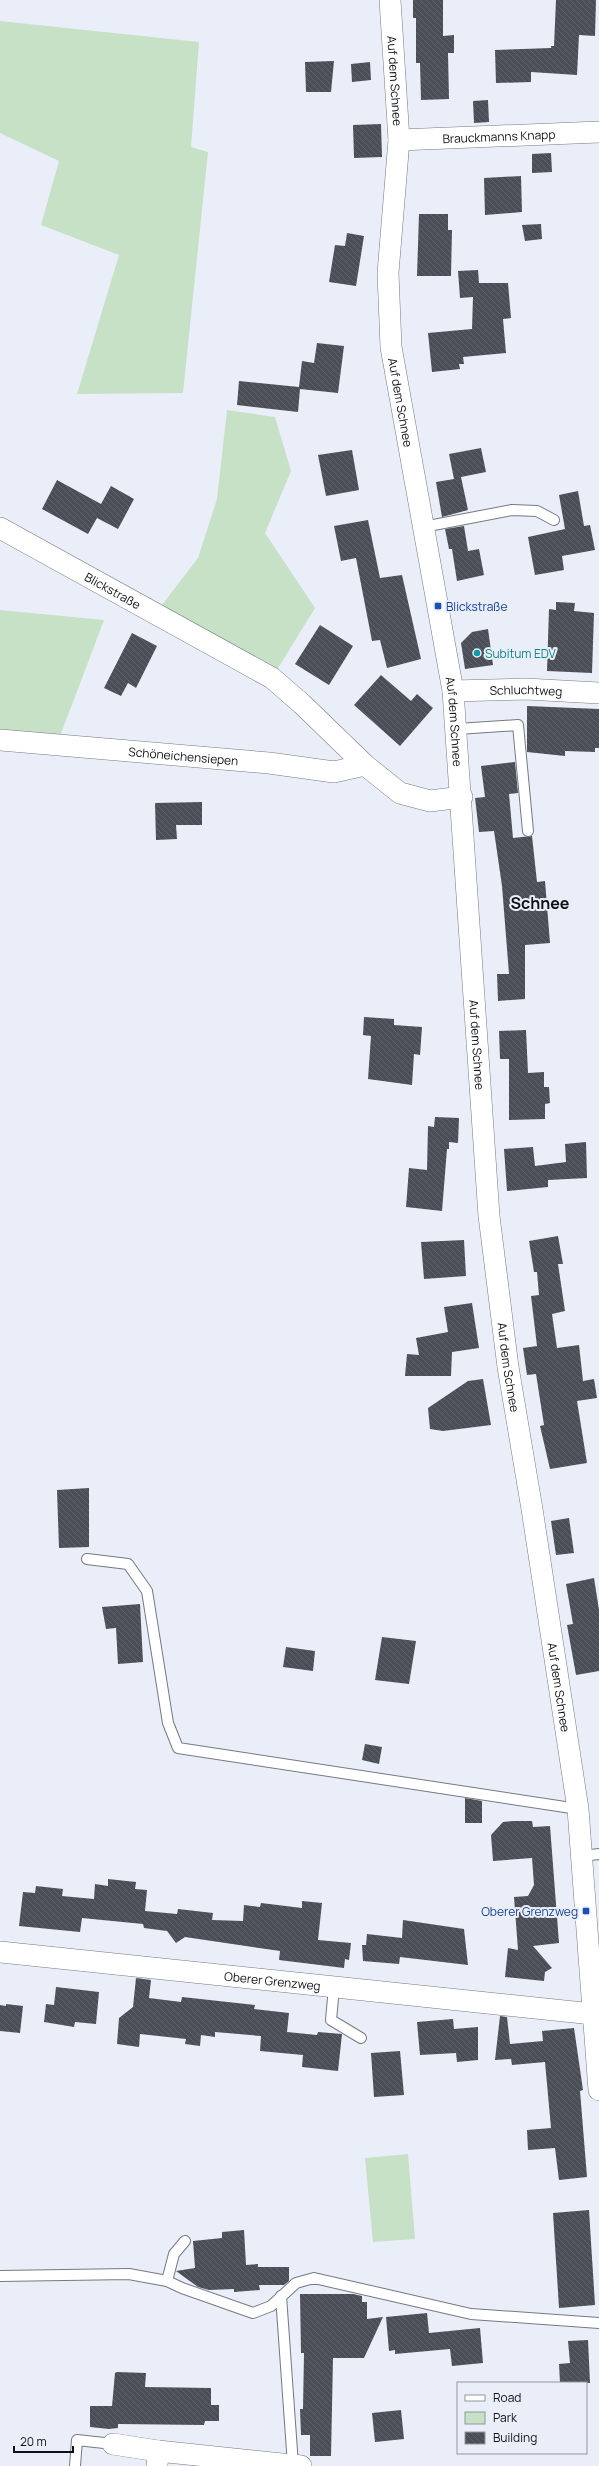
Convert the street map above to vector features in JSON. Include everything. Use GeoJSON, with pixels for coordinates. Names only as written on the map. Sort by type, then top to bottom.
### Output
{"type":"FeatureCollection","features":[{"type":"Feature","properties":{"kind":"street","name":"Auf dem Schnee"},"geometry":{"type":"LineString","coordinates":[[390,0],[399,140],[388,274],[390,347],[453,691],[462,797],[489,1216],[508,1367],[532,1509],[578,1809],[591,1855],[593,2014],[599,2090]]}},
{"type":"Feature","properties":{"kind":"street","name":"Brauckmanns Knapp"},"geometry":{"type":"LineString","coordinates":[[399,140],[599,132]]}},
{"type":"Feature","properties":{"kind":"street","name":"Blickstraße"},"geometry":{"type":"LineString","coordinates":[[0,528],[272,678],[302,704],[365,765],[400,793],[413,798],[430,801],[462,797]]}},
{"type":"Feature","properties":{"kind":"street","name":"Schluchtweg"},"geometry":{"type":"LineString","coordinates":[[453,691],[526,689],[599,693]]}},
{"type":"Feature","properties":{"kind":"street","name":"Schöneichensiepen"},"geometry":{"type":"LineString","coordinates":[[0,740],[269,763],[334,772],[365,765]]}},
{"type":"Feature","properties":{"kind":"street","name":"Oberer Grenzweg"},"geometry":{"type":"LineString","coordinates":[[0,1952],[593,2014]]}},
{"type":"Feature","properties":{"kind":"street"},"geometry":{"type":"LineString","coordinates":[[113,2444],[158,2459],[297,2466]]}},
{"type":"Feature","properties":{"kind":"lane"},"geometry":{"type":"LineString","coordinates":[[423,527],[512,510],[537,511],[554,520]]}},
{"type":"Feature","properties":{"kind":"lane"},"geometry":{"type":"LineString","coordinates":[[457,729],[518,725],[528,831]]}},
{"type":"Feature","properties":{"kind":"lane"},"geometry":{"type":"LineString","coordinates":[[87,1559],[128,1564],[148,1591],[168,1723],[178,1748],[578,1809]]}},
{"type":"Feature","properties":{"kind":"lane"},"geometry":{"type":"LineString","coordinates":[[334,1987],[331,2020],[361,2038]]}},
{"type":"Feature","properties":{"kind":"lane"},"geometry":{"type":"LineString","coordinates":[[167,2281],[174,2254],[185,2241]]}},
{"type":"Feature","properties":{"kind":"lane"},"geometry":{"type":"LineString","coordinates":[[0,2276],[129,2274],[167,2281],[182,2288],[253,2313],[271,2306],[296,2283],[305,2280],[324,2279],[471,2314],[599,2323]]}},
{"type":"Feature","properties":{"kind":"lane"},"geometry":{"type":"LineString","coordinates":[[281,2296],[297,2466]]}},
{"type":"Feature","properties":{"kind":"lane"},"geometry":{"type":"LineString","coordinates":[[74,2466],[77,2440],[113,2444]]}},
{"type":"Feature","properties":{"kind":"green space"},"geometry":{"type":"Polygon","coordinates":[[[0,21],[199,42],[191,147],[208,152],[183,393],[77,394],[119,255],[41,225],[59,161],[0,133],[0,21]]]}},
{"type":"Feature","properties":{"kind":"green space"},"geometry":{"type":"Polygon","coordinates":[[[227,410],[275,417],[291,471],[265,533],[315,608],[272,678],[155,614],[198,558],[217,499],[227,410]]]}},
{"type":"Feature","properties":{"kind":"green space"},"geometry":{"type":"Polygon","coordinates":[[[0,610],[104,620],[59,739],[0,734],[0,610]]]}},
{"type":"Feature","properties":{"kind":"green space"},"geometry":{"type":"Polygon","coordinates":[[[408,2154],[415,2239],[373,2242],[365,2158],[408,2154]]]}},
{"type":"Feature","properties":{"kind":"building"},"geometry":{"type":"Polygon","coordinates":[[[413,0],[443,0],[443,36],[454,35],[454,53],[448,53],[449,99],[421,100],[420,63],[416,63],[416,18],[413,18],[413,0]]]}},
{"type":"Feature","properties":{"kind":"building"},"geometry":{"type":"Polygon","coordinates":[[[556,0],[596,0],[595,36],[579,35],[577,75],[531,72],[531,82],[496,83],[495,50],[551,48],[551,46],[554,46],[556,0]]]}},
{"type":"Feature","properties":{"kind":"building"},"geometry":{"type":"Polygon","coordinates":[[[334,61],[331,92],[306,92],[305,62],[334,61]]]}},
{"type":"Feature","properties":{"kind":"building"},"geometry":{"type":"Polygon","coordinates":[[[370,62],[371,80],[352,82],[351,64],[370,62]]]}},
{"type":"Feature","properties":{"kind":"building"},"geometry":{"type":"Polygon","coordinates":[[[488,100],[489,122],[474,123],[473,101],[488,100]]]}},
{"type":"Feature","properties":{"kind":"building"},"geometry":{"type":"Polygon","coordinates":[[[381,124],[382,157],[354,158],[353,125],[381,124]]]}},
{"type":"Feature","properties":{"kind":"building"},"geometry":{"type":"Polygon","coordinates":[[[551,153],[552,172],[532,173],[532,154],[551,153]]]}},
{"type":"Feature","properties":{"kind":"building"},"geometry":{"type":"Polygon","coordinates":[[[521,176],[522,212],[485,215],[484,178],[521,176]]]}},
{"type":"Feature","properties":{"kind":"building"},"geometry":{"type":"Polygon","coordinates":[[[419,214],[448,214],[448,230],[452,230],[451,276],[417,276],[419,214]]]}},
{"type":"Feature","properties":{"kind":"building"},"geometry":{"type":"Polygon","coordinates":[[[541,224],[542,239],[525,241],[522,225],[541,224]]]}},
{"type":"Feature","properties":{"kind":"building"},"geometry":{"type":"Polygon","coordinates":[[[347,233],[364,236],[356,286],[329,282],[335,245],[345,246],[347,233]]]}},
{"type":"Feature","properties":{"kind":"building"},"geometry":{"type":"Polygon","coordinates":[[[478,270],[479,283],[508,283],[511,318],[503,319],[506,353],[463,357],[464,364],[459,364],[460,369],[432,372],[428,333],[472,329],[473,297],[460,298],[458,271],[478,270]]]}},
{"type":"Feature","properties":{"kind":"building"},"geometry":{"type":"Polygon","coordinates":[[[317,343],[344,346],[338,393],[300,389],[298,412],[237,405],[239,381],[299,387],[302,361],[314,363],[317,343]]]}},
{"type":"Feature","properties":{"kind":"building"},"geometry":{"type":"Polygon","coordinates":[[[481,448],[486,472],[461,477],[468,510],[442,517],[436,482],[454,479],[449,454],[481,448]]]}},
{"type":"Feature","properties":{"kind":"building"},"geometry":{"type":"Polygon","coordinates":[[[352,450],[359,490],[326,496],[318,455],[352,450]]]}},
{"type":"Feature","properties":{"kind":"building"},"geometry":{"type":"Polygon","coordinates":[[[57,480],[101,504],[111,486],[134,499],[118,529],[97,518],[88,534],[42,509],[57,480]]]}},
{"type":"Feature","properties":{"kind":"building"},"geometry":{"type":"Polygon","coordinates":[[[578,491],[584,526],[590,525],[595,550],[562,556],[564,570],[535,575],[528,537],[565,529],[559,495],[578,491]]]}},
{"type":"Feature","properties":{"kind":"building"},"geometry":{"type":"Polygon","coordinates":[[[368,520],[380,578],[402,575],[421,659],[387,668],[380,640],[372,641],[356,558],[341,561],[334,526],[368,520]]]}},
{"type":"Feature","properties":{"kind":"building"},"geometry":{"type":"Polygon","coordinates":[[[464,526],[468,551],[479,549],[484,575],[457,581],[452,549],[449,549],[445,529],[464,526]]]}},
{"type":"Feature","properties":{"kind":"building"},"geometry":{"type":"Polygon","coordinates":[[[556,602],[575,603],[574,611],[594,613],[592,673],[547,671],[549,609],[556,610],[556,602]]]}},
{"type":"Feature","properties":{"kind":"building"},"geometry":{"type":"Polygon","coordinates":[[[320,625],[353,646],[329,685],[295,664],[320,625]]]}},
{"type":"Feature","properties":{"kind":"building","name":"Subitum EDV"},"geometry":{"type":"Polygon","coordinates":[[[488,629],[493,665],[465,669],[461,643],[472,632],[488,629]]]}},
{"type":"Feature","properties":{"kind":"building"},"geometry":{"type":"Polygon","coordinates":[[[132,633],[157,646],[136,688],[128,683],[121,696],[104,688],[132,633]]]}},
{"type":"Feature","properties":{"kind":"building"},"geometry":{"type":"Polygon","coordinates":[[[381,675],[411,701],[417,694],[433,708],[400,746],[354,705],[381,675]]]}},
{"type":"Feature","properties":{"kind":"building"},"geometry":{"type":"Polygon","coordinates":[[[527,706],[599,709],[599,748],[595,748],[595,752],[565,751],[565,756],[527,752],[527,706]]]}},
{"type":"Feature","properties":{"kind":"building"},"geometry":{"type":"Polygon","coordinates":[[[515,762],[518,793],[509,794],[513,838],[532,836],[537,882],[545,881],[550,943],[525,945],[525,999],[498,1001],[497,974],[509,974],[502,886],[494,831],[479,832],[475,798],[485,797],[481,766],[515,762]]]}},
{"type":"Feature","properties":{"kind":"building"},"geometry":{"type":"Polygon","coordinates":[[[202,802],[202,825],[176,825],[177,839],[156,840],[155,803],[202,802]]]}},
{"type":"Feature","properties":{"kind":"building"},"geometry":{"type":"Polygon","coordinates":[[[364,1017],[394,1019],[394,1025],[422,1027],[420,1055],[414,1054],[412,1085],[368,1079],[371,1036],[363,1035],[364,1017]]]}},
{"type":"Feature","properties":{"kind":"building"},"geometry":{"type":"Polygon","coordinates":[[[526,1030],[528,1073],[544,1072],[544,1087],[549,1087],[550,1103],[545,1104],[545,1119],[509,1120],[509,1059],[500,1059],[499,1031],[526,1030]]]}},
{"type":"Feature","properties":{"kind":"building"},"geometry":{"type":"Polygon","coordinates":[[[435,1117],[459,1118],[458,1143],[449,1142],[449,1149],[447,1149],[442,1211],[406,1207],[409,1168],[427,1170],[428,1126],[434,1127],[435,1117]]]}},
{"type":"Feature","properties":{"kind":"building"},"geometry":{"type":"Polygon","coordinates":[[[586,1142],[587,1178],[548,1180],[548,1187],[507,1191],[504,1149],[533,1147],[535,1166],[566,1162],[565,1144],[586,1142]]]}},
{"type":"Feature","properties":{"kind":"building"},"geometry":{"type":"Polygon","coordinates":[[[558,1236],[563,1264],[558,1264],[565,1311],[552,1314],[557,1348],[579,1345],[583,1381],[594,1379],[597,1398],[577,1401],[587,1463],[550,1469],[540,1426],[544,1425],[536,1374],[527,1375],[523,1348],[537,1346],[531,1296],[539,1295],[537,1272],[534,1272],[529,1241],[558,1236]]]}},
{"type":"Feature","properties":{"kind":"building"},"geometry":{"type":"Polygon","coordinates":[[[464,1240],[466,1276],[424,1279],[421,1242],[464,1240]]]}},
{"type":"Feature","properties":{"kind":"building"},"geometry":{"type":"Polygon","coordinates":[[[472,1303],[479,1348],[452,1352],[451,1376],[405,1376],[407,1354],[419,1355],[416,1338],[448,1332],[444,1307],[472,1303]]]}},
{"type":"Feature","properties":{"kind":"building"},"geometry":{"type":"Polygon","coordinates":[[[483,1379],[491,1425],[443,1431],[430,1429],[428,1408],[468,1381],[483,1379]]]}},
{"type":"Feature","properties":{"kind":"building"},"geometry":{"type":"Polygon","coordinates":[[[89,1488],[89,1547],[59,1548],[57,1490],[89,1488]]]}},
{"type":"Feature","properties":{"kind":"building"},"geometry":{"type":"Polygon","coordinates":[[[569,1518],[574,1553],[556,1555],[551,1521],[569,1518]]]}},
{"type":"Feature","properties":{"kind":"building"},"geometry":{"type":"Polygon","coordinates":[[[594,1578],[599,1610],[599,1671],[576,1675],[567,1625],[573,1624],[566,1584],[594,1578]]]}},
{"type":"Feature","properties":{"kind":"building"},"geometry":{"type":"Polygon","coordinates":[[[140,1604],[143,1662],[118,1664],[116,1628],[106,1629],[102,1607],[140,1604]]]}},
{"type":"Feature","properties":{"kind":"building"},"geometry":{"type":"Polygon","coordinates":[[[382,1637],[416,1641],[409,1684],[375,1680],[382,1637]]]}},
{"type":"Feature","properties":{"kind":"building"},"geometry":{"type":"Polygon","coordinates":[[[286,1647],[315,1651],[313,1671],[283,1667],[286,1647]]]}},
{"type":"Feature","properties":{"kind":"building"},"geometry":{"type":"Polygon","coordinates":[[[365,1744],[382,1747],[379,1764],[362,1760],[365,1744]]]}},
{"type":"Feature","properties":{"kind":"building"},"geometry":{"type":"Polygon","coordinates":[[[465,1798],[482,1801],[482,1823],[465,1823],[465,1798]]]}},
{"type":"Feature","properties":{"kind":"building"},"geometry":{"type":"Polygon","coordinates":[[[532,1821],[533,1827],[550,1826],[559,1943],[533,1946],[552,1968],[545,1972],[544,1981],[505,1977],[508,1948],[518,1950],[514,1897],[528,1896],[534,1885],[532,1858],[493,1861],[491,1835],[503,1822],[532,1821]]]}},
{"type":"Feature","properties":{"kind":"building"},"geometry":{"type":"Polygon","coordinates":[[[108,1879],[136,1882],[135,1889],[147,1890],[145,1911],[177,1914],[178,1909],[213,1913],[212,1920],[243,1921],[244,1905],[260,1907],[261,1903],[302,1908],[302,1901],[322,1903],[318,1940],[351,1943],[349,1960],[345,1959],[344,1968],[279,1960],[280,1951],[185,1937],[176,1943],[167,1931],[144,1928],[143,1924],[82,1918],[80,1932],[19,1926],[23,1892],[35,1893],[36,1886],[63,1889],[62,1896],[94,1899],[95,1884],[108,1886],[108,1879]]]}},
{"type":"Feature","properties":{"kind":"building"},"geometry":{"type":"Polygon","coordinates":[[[403,1920],[464,1929],[468,1965],[400,1957],[399,1964],[363,1961],[362,1945],[366,1945],[367,1934],[402,1938],[403,1920]]]}},
{"type":"Feature","properties":{"kind":"building"},"geometry":{"type":"Polygon","coordinates":[[[136,1978],[151,1980],[149,1998],[181,2002],[182,1997],[255,2005],[254,2009],[289,2013],[287,2032],[317,2035],[318,2032],[342,2034],[338,2071],[302,2067],[303,2055],[260,2051],[261,2036],[215,2032],[215,2037],[201,2035],[200,2046],[185,2044],[186,2039],[140,2034],[139,2047],[117,2044],[119,2018],[133,2007],[136,1978]]]}},
{"type":"Feature","properties":{"kind":"building"},"geometry":{"type":"Polygon","coordinates":[[[56,1987],[99,1992],[96,2024],[75,2022],[74,2027],[44,2022],[46,2004],[54,2005],[56,1987]]]}},
{"type":"Feature","properties":{"kind":"building"},"geometry":{"type":"Polygon","coordinates":[[[6,2004],[23,2006],[20,2033],[0,2031],[0,2005],[6,2006],[6,2004]]]}},
{"type":"Feature","properties":{"kind":"building"},"geometry":{"type":"Polygon","coordinates":[[[500,2016],[507,2017],[510,2044],[543,2041],[542,2031],[574,2028],[583,2090],[580,2091],[587,2177],[559,2180],[555,2148],[528,2150],[527,2130],[551,2128],[545,2062],[512,2065],[511,2059],[495,2060],[500,2016]]]}},
{"type":"Feature","properties":{"kind":"building"},"geometry":{"type":"Polygon","coordinates":[[[453,2019],[454,2029],[478,2027],[478,2060],[457,2062],[456,2053],[420,2055],[417,2022],[453,2019]]]}},
{"type":"Feature","properties":{"kind":"building"},"geometry":{"type":"Polygon","coordinates":[[[400,2051],[404,2095],[374,2097],[371,2053],[400,2051]]]}},
{"type":"Feature","properties":{"kind":"building"},"geometry":{"type":"Polygon","coordinates":[[[589,2210],[595,2305],[559,2308],[553,2213],[589,2210]]]}},
{"type":"Feature","properties":{"kind":"building"},"geometry":{"type":"Polygon","coordinates":[[[244,2230],[246,2265],[258,2264],[258,2267],[289,2267],[289,2281],[284,2285],[259,2285],[260,2290],[234,2292],[234,2289],[209,2290],[198,2287],[176,2271],[195,2268],[193,2241],[222,2238],[222,2232],[244,2230]]]}},
{"type":"Feature","properties":{"kind":"building"},"geometry":{"type":"Polygon","coordinates":[[[300,2294],[353,2294],[362,2296],[362,2302],[367,2302],[367,2319],[383,2317],[364,2358],[333,2358],[331,2456],[310,2456],[310,2435],[301,2435],[300,2409],[303,2409],[304,2353],[301,2353],[300,2294]]]}},
{"type":"Feature","properties":{"kind":"building"},"geometry":{"type":"Polygon","coordinates":[[[427,2313],[429,2333],[480,2328],[483,2363],[452,2366],[450,2349],[395,2354],[395,2350],[389,2351],[386,2317],[427,2313]]]}},
{"type":"Feature","properties":{"kind":"building"},"geometry":{"type":"Polygon","coordinates":[[[588,2340],[590,2383],[560,2382],[559,2364],[570,2363],[568,2341],[588,2340]]]}},
{"type":"Feature","properties":{"kind":"building"},"geometry":{"type":"Polygon","coordinates":[[[115,2373],[146,2373],[145,2387],[211,2388],[211,2405],[219,2405],[219,2421],[205,2421],[204,2425],[118,2424],[118,2428],[109,2429],[90,2427],[90,2406],[112,2406],[115,2373]]]}},
{"type":"Feature","properties":{"kind":"building"},"geometry":{"type":"Polygon","coordinates":[[[401,2410],[404,2439],[375,2442],[372,2413],[401,2410]]]}},
{"type":"Feature","properties":{"kind":"place","name":"Blickstraße"},"geometry":{"type":"Point","coordinates":[438,606]}},
{"type":"Feature","properties":{"kind":"place","name":"Subitum EDV"},"geometry":{"type":"Point","coordinates":[477,653]}},
{"type":"Feature","properties":{"kind":"place","name":"Oberer Grenzweg"},"geometry":{"type":"Point","coordinates":[586,1911]}},
{"type":"Feature","properties":{"kind":"district","name":"Schnee"},"geometry":{"type":"Point","coordinates":[540,903]}}]}
